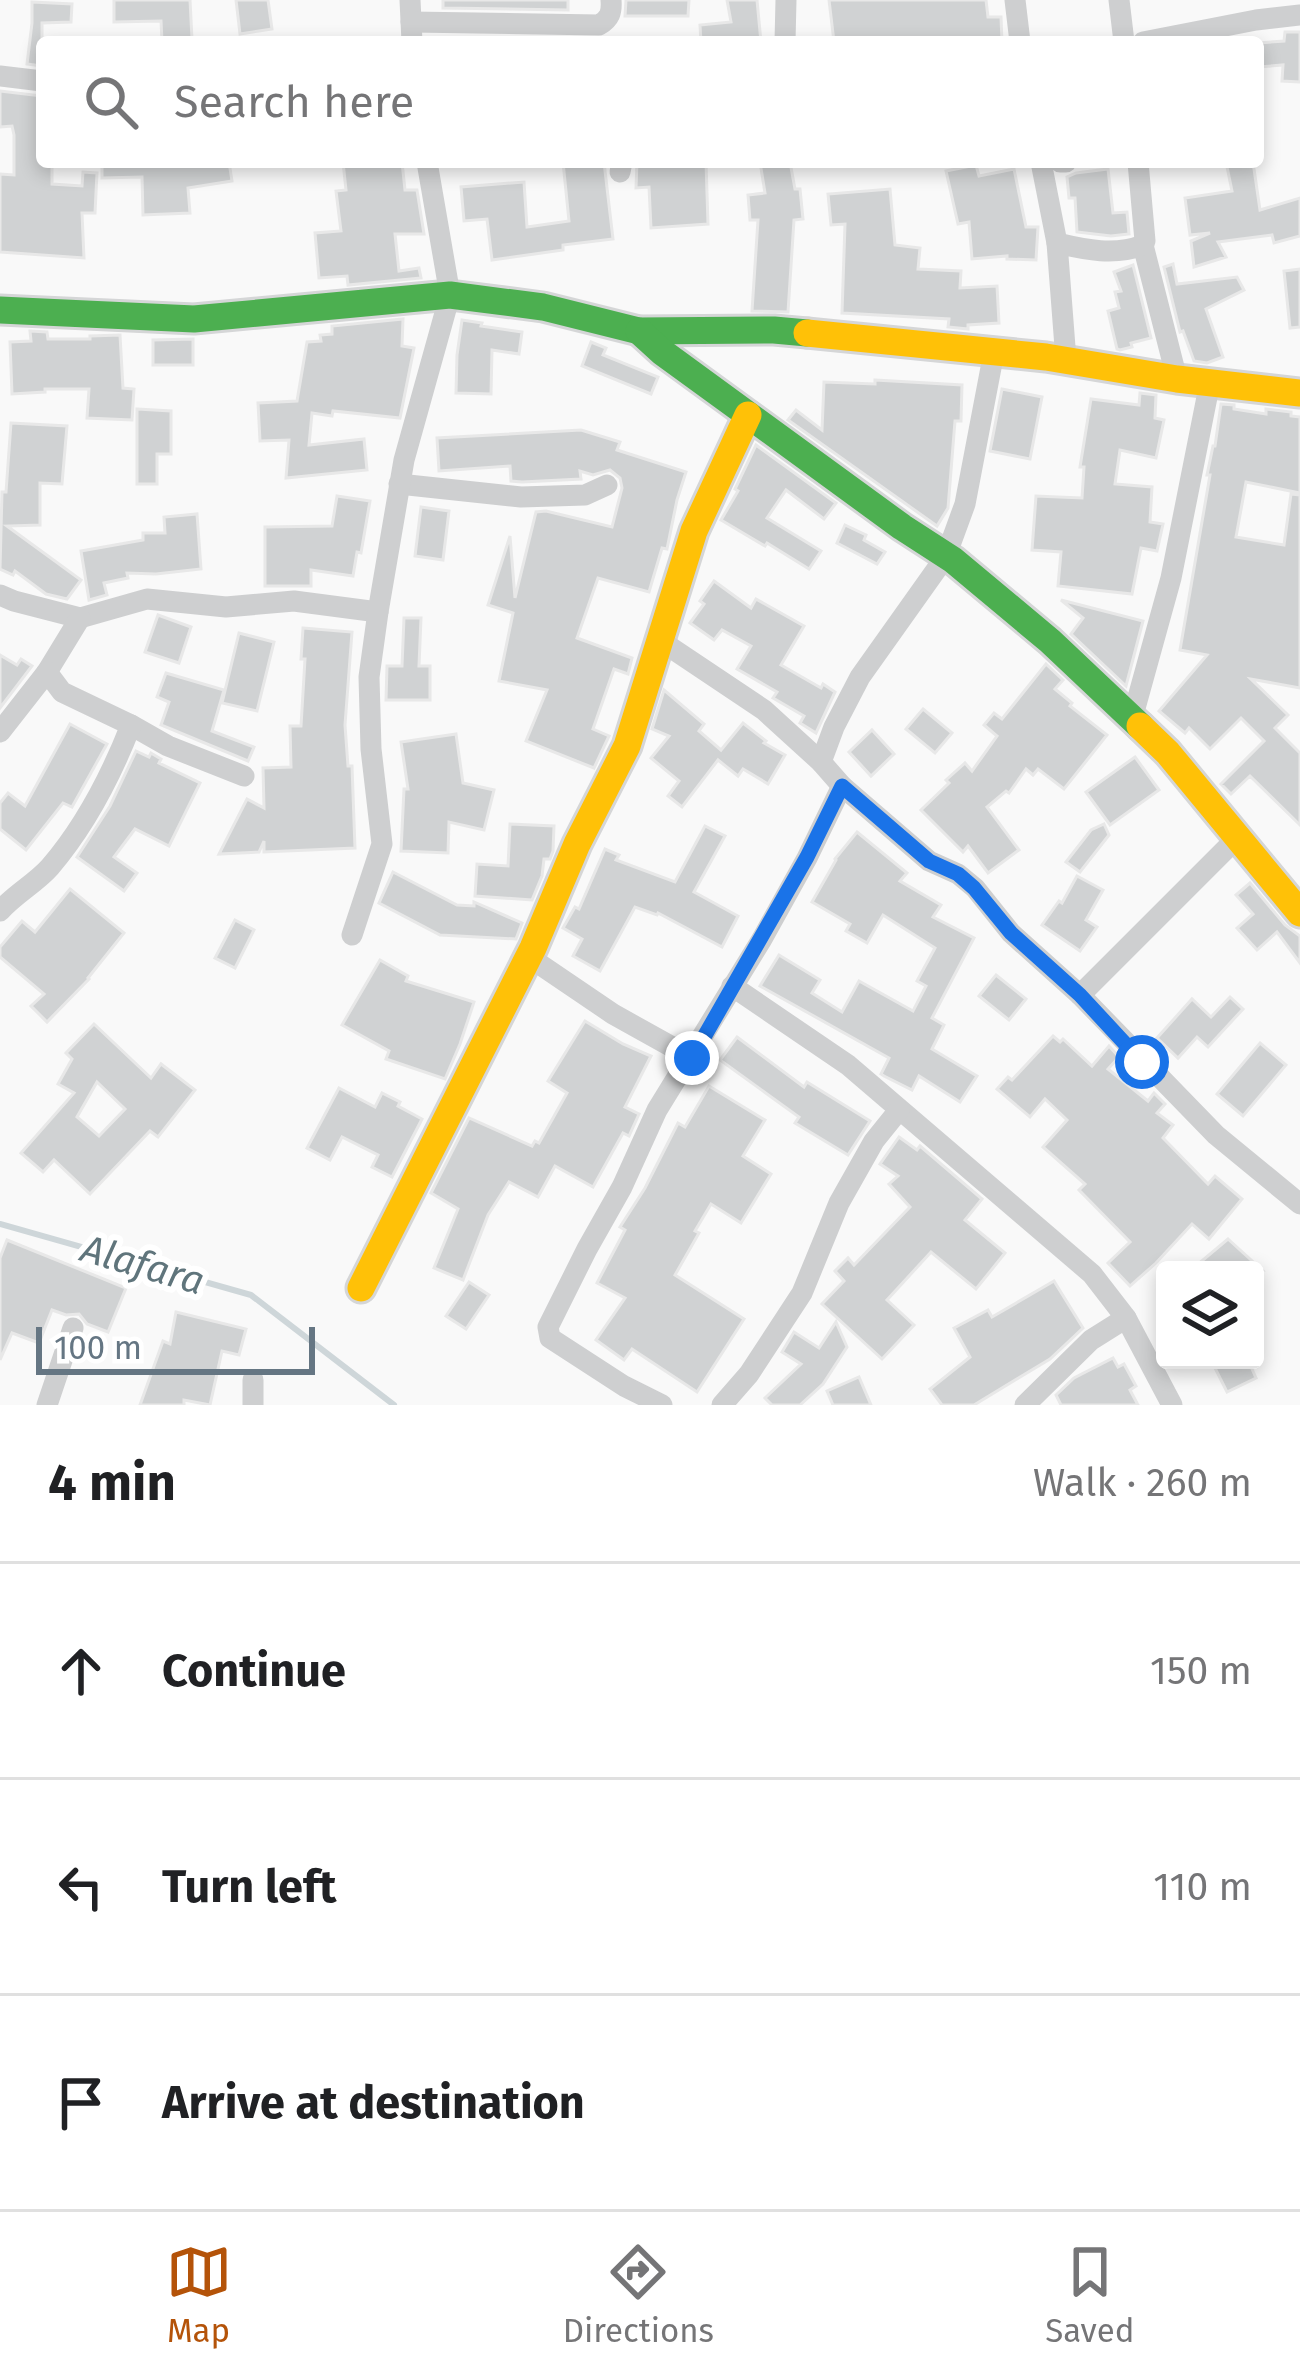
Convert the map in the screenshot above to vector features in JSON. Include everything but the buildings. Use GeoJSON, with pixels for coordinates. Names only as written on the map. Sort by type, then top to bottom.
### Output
{"type":"FeatureCollection","features":[{"type":"Feature","properties":{"kind":"street"},"geometry":{"type":"LineString","coordinates":[[411,21],[599,25],[612,10],[610,0]]}},
{"type":"Feature","properties":{"kind":"street"},"geometry":{"type":"LineString","coordinates":[[785,36],[786,0]]}},
{"type":"Feature","properties":{"kind":"street"},"geometry":{"type":"LineString","coordinates":[[1015,0],[1019,36]]}},
{"type":"Feature","properties":{"kind":"street"},"geometry":{"type":"LineString","coordinates":[[1119,0],[1123,36]]}},
{"type":"Feature","properties":{"kind":"street"},"geometry":{"type":"LineString","coordinates":[[1174,36],[1300,15]]}},
{"type":"Feature","properties":{"kind":"street"},"geometry":{"type":"LineString","coordinates":[[0,76],[36,80]]}},
{"type":"Feature","properties":{"kind":"street"},"geometry":{"type":"LineString","coordinates":[[352,934],[382,844],[371,748],[370,677],[378,612],[399,484],[450,295],[428,168]]}},
{"type":"Feature","properties":{"kind":"street"},"geometry":{"type":"LineString","coordinates":[[1042,168],[1057,243],[1066,360]]}},
{"type":"Feature","properties":{"kind":"street"},"geometry":{"type":"LineString","coordinates":[[1139,168],[1143,244],[1178,379]]}},
{"type":"Feature","properties":{"kind":"street"},"geometry":{"type":"LineString","coordinates":[[1057,243],[1116,252],[1143,244]]}},
{"type":"Feature","properties":{"kind":"street"},"geometry":{"type":"LineString","coordinates":[[0,310],[194,320],[450,295],[543,307],[639,331],[774,330],[1066,360],[1300,393]]}},
{"type":"Feature","properties":{"kind":"street"},"geometry":{"type":"LineString","coordinates":[[639,331],[946,556],[1050,641],[1168,753],[1300,914]]}},
{"type":"Feature","properties":{"kind":"street"},"geometry":{"type":"LineString","coordinates":[[821,762],[860,677],[946,556],[965,504],[994,352]]}},
{"type":"Feature","properties":{"kind":"street"},"geometry":{"type":"LineString","coordinates":[[1132,719],[1171,578],[1210,382]]}},
{"type":"Feature","properties":{"kind":"street"},"geometry":{"type":"LineString","coordinates":[[361,1288],[529,957],[577,844],[627,746],[694,531],[748,415]]}},
{"type":"Feature","properties":{"kind":"street"},"geometry":{"type":"LineString","coordinates":[[399,484],[521,496],[586,495],[607,485]]}},
{"type":"Feature","properties":{"kind":"street"},"geometry":{"type":"LineString","coordinates":[[0,595],[80,618],[146,599],[226,607],[294,601],[378,612]]}},
{"type":"Feature","properties":{"kind":"street"},"geometry":{"type":"LineString","coordinates":[[0,732],[47,672],[80,618]]}},
{"type":"Feature","properties":{"kind":"street"},"geometry":{"type":"LineString","coordinates":[[658,639],[764,710],[929,861],[958,874],[974,888],[1011,933],[1080,995],[1216,1136],[1300,1204]]}},
{"type":"Feature","properties":{"kind":"street"},"geometry":{"type":"LineString","coordinates":[[47,672],[62,692],[168,746],[244,776]]}},
{"type":"Feature","properties":{"kind":"street"},"geometry":{"type":"LineString","coordinates":[[0,911],[49,868],[93,807],[131,725]]}},
{"type":"Feature","properties":{"kind":"street"},"geometry":{"type":"LineString","coordinates":[[662,1405],[572,1354],[550,1338],[548,1327],[657,1111],[807,857],[842,786]]}},
{"type":"Feature","properties":{"kind":"street"},"geometry":{"type":"LineString","coordinates":[[1080,995],[1238,837]]}},
{"type":"Feature","properties":{"kind":"street"},"geometry":{"type":"LineString","coordinates":[[529,957],[613,1014],[692,1058]]}},
{"type":"Feature","properties":{"kind":"street"},"geometry":{"type":"LineString","coordinates":[[1053,971],[1102,970]]}},
{"type":"Feature","properties":{"kind":"street"},"geometry":{"type":"LineString","coordinates":[[732,986],[848,1065],[1092,1274],[1126,1318],[1172,1405]]}},
{"type":"Feature","properties":{"kind":"street"},"geometry":{"type":"LineString","coordinates":[[722,1405],[749,1374],[802,1294],[839,1203],[874,1142],[899,1110]]}},
{"type":"Feature","properties":{"kind":"street"},"geometry":{"type":"LineString","coordinates":[[1025,1405],[1091,1340],[1126,1318]]}},
{"type":"Feature","properties":{"kind":"street"},"geometry":{"type":"LineString","coordinates":[[46,1405],[73,1328]]}},
{"type":"Feature","properties":{"kind":"street"},"geometry":{"type":"LineString","coordinates":[[253,1380],[254,1405]]}},
{"type":"Feature","properties":{"kind":"waterway","name":"Alafara"},"geometry":{"type":"LineString","coordinates":[[0,1224],[251,1295],[394,1405]]}},
{"type":"Feature","properties":{"kind":"traffic: fast"},"geometry":{"type":"LineString","coordinates":[[0,310],[194,319],[450,295],[543,307],[639,331],[807,333]]}},
{"type":"Feature","properties":{"kind":"traffic: fast"},"geometry":{"type":"LineString","coordinates":[[639,331],[953,560],[1050,641],[1140,726]]}},
{"type":"Feature","properties":{"kind":"traffic: slow"},"geometry":{"type":"LineString","coordinates":[[807,333],[1046,357],[1300,393]]}},
{"type":"Feature","properties":{"kind":"traffic: slow"},"geometry":{"type":"LineString","coordinates":[[361,1288],[533,948],[577,844],[627,746],[694,531],[748,415]]}},
{"type":"Feature","properties":{"kind":"traffic: slow"},"geometry":{"type":"LineString","coordinates":[[1140,726],[1168,753],[1300,913]]}},
{"type":"Feature","properties":{"kind":"route"},"geometry":{"type":"LineString","coordinates":[[692,1058],[762,939],[842,786],[929,861],[958,874],[974,888],[1011,933],[1080,995],[1142,1062]]}}]}
